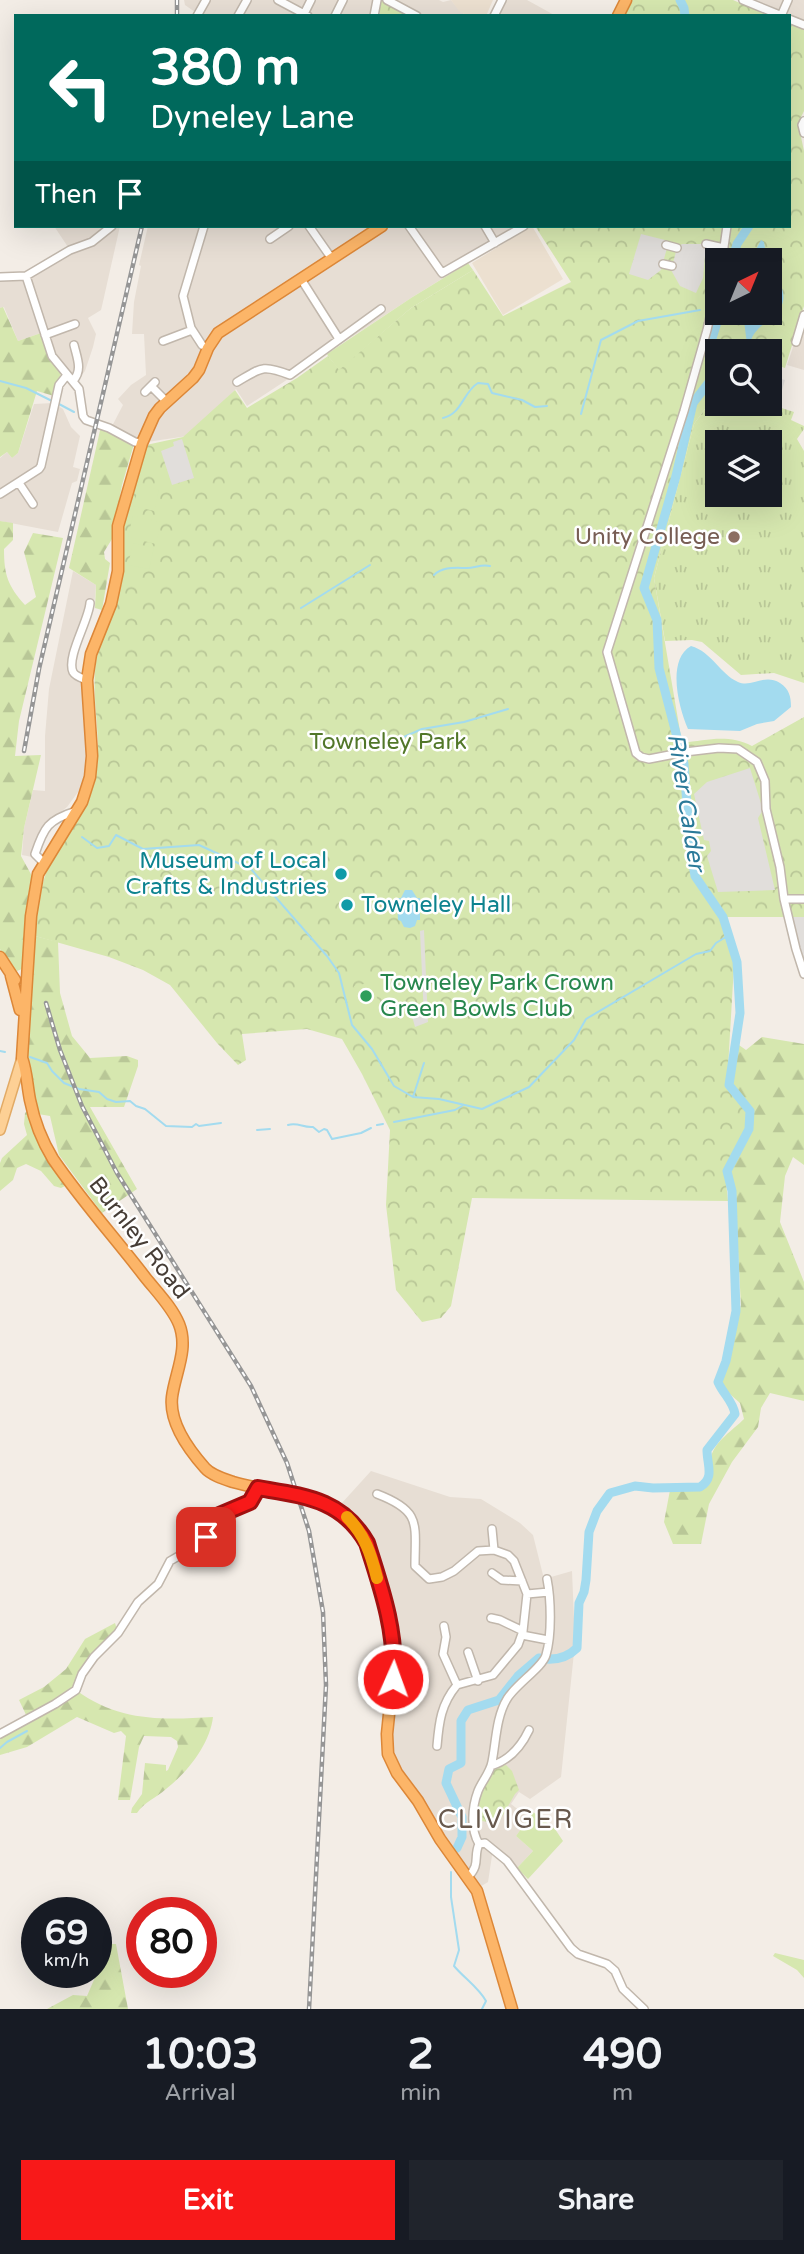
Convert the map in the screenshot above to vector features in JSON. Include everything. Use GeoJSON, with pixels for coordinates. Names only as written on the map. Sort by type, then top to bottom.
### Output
{"type":"FeatureCollection","features":[{"type":"Feature","properties":{"kind":"highway"},"geometry":{"type":"LineString","coordinates":[[23,1020],[31,916],[38,874],[82,802],[90,777],[92,756],[87,680],[91,654],[111,604],[118,570],[118,526],[142,443],[154,416],[193,378],[218,332],[379,228]]}},
{"type":"Feature","properties":{"kind":"highway"},"geometry":{"type":"LineString","coordinates":[[0,957],[10,976],[23,1020]]}},
{"type":"Feature","properties":{"kind":"highway"},"geometry":{"type":"LineString","coordinates":[[10,976],[26,983]]}},
{"type":"Feature","properties":{"kind":"highway","name":"Burnley Road"},"geometry":{"type":"LineString","coordinates":[[23,1020],[22,1058],[33,1114],[47,1147],[180,1326],[182,1354],[172,1409],[175,1421],[192,1453],[208,1472],[228,1481],[322,1501],[349,1518],[367,1543],[394,1639],[388,1754],[397,1773],[477,1891],[512,2009]]}},
{"type":"Feature","properties":{"kind":"main road"},"geometry":{"type":"LineString","coordinates":[[0,1130],[22,1058]]}},
{"type":"Feature","properties":{"kind":"street"},"geometry":{"type":"LineString","coordinates":[[279,0],[303,14]]}},
{"type":"Feature","properties":{"kind":"street"},"geometry":{"type":"LineString","coordinates":[[387,0],[412,14]]}},
{"type":"Feature","properties":{"kind":"street"},"geometry":{"type":"LineString","coordinates":[[743,0],[777,14]]}},
{"type":"Feature","properties":{"kind":"street"},"geometry":{"type":"LineString","coordinates":[[804,121],[804,133]]}},
{"type":"Feature","properties":{"kind":"street"},"geometry":{"type":"LineString","coordinates":[[0,277],[26,276],[70,250],[92,243],[110,228]]}},
{"type":"Feature","properties":{"kind":"street"},"geometry":{"type":"LineString","coordinates":[[202,345],[192,330],[183,296],[203,228]]}},
{"type":"Feature","properties":{"kind":"street"},"geometry":{"type":"LineString","coordinates":[[270,239],[286,228]]}},
{"type":"Feature","properties":{"kind":"street"},"geometry":{"type":"LineString","coordinates":[[310,228],[332,259]]}},
{"type":"Feature","properties":{"kind":"street"},"geometry":{"type":"LineString","coordinates":[[411,228],[442,273],[521,228]]}},
{"type":"Feature","properties":{"kind":"street"},"geometry":{"type":"LineString","coordinates":[[486,228],[495,243]]}},
{"type":"Feature","properties":{"kind":"street"},"geometry":{"type":"LineString","coordinates":[[706,244],[724,248],[727,228]]}},
{"type":"Feature","properties":{"kind":"street"},"geometry":{"type":"LineString","coordinates":[[666,245],[677,248]]}},
{"type":"Feature","properties":{"kind":"street"},"geometry":{"type":"LineString","coordinates":[[663,264],[672,266]]}},
{"type":"Feature","properties":{"kind":"street"},"geometry":{"type":"LineString","coordinates":[[26,276],[52,356],[79,389],[83,416],[86,420],[142,443]]}},
{"type":"Feature","properties":{"kind":"street"},"geometry":{"type":"LineString","coordinates":[[301,279],[339,339]]}},
{"type":"Feature","properties":{"kind":"street"},"geometry":{"type":"LineString","coordinates":[[237,382],[261,368],[272,368],[289,374],[381,309]]}},
{"type":"Feature","properties":{"kind":"street"},"geometry":{"type":"LineString","coordinates":[[800,337],[804,315]]}},
{"type":"Feature","properties":{"kind":"street"},"geometry":{"type":"LineString","coordinates":[[45,335],[75,324]]}},
{"type":"Feature","properties":{"kind":"street"},"geometry":{"type":"LineString","coordinates":[[708,326],[684,411],[607,652],[636,753],[641,757],[649,760],[681,752],[719,748],[738,749],[757,762],[765,780],[766,809],[780,867],[784,900],[804,974]]}},
{"type":"Feature","properties":{"kind":"street"},"geometry":{"type":"LineString","coordinates":[[163,341],[192,330]]}},
{"type":"Feature","properties":{"kind":"street"},"geometry":{"type":"LineString","coordinates":[[0,494],[41,466],[59,385],[78,375],[74,345]]}},
{"type":"Feature","properties":{"kind":"street"},"geometry":{"type":"LineString","coordinates":[[150,387],[167,402]]}},
{"type":"Feature","properties":{"kind":"street"},"geometry":{"type":"LineString","coordinates":[[19,483],[33,504]]}},
{"type":"Feature","properties":{"kind":"street"},"geometry":{"type":"LineString","coordinates":[[87,680],[78,677],[72,668],[77,641],[89,613],[90,603]]}},
{"type":"Feature","properties":{"kind":"street"},"geometry":{"type":"LineString","coordinates":[[44,863],[35,854],[43,828],[64,814],[77,810]]}},
{"type":"Feature","properties":{"kind":"street"},"geometry":{"type":"LineString","coordinates":[[784,900],[804,899]]}},
{"type":"Feature","properties":{"kind":"street"},"geometry":{"type":"LineString","coordinates":[[0,1734],[75,1690],[94,1657],[118,1633],[138,1602],[158,1584],[170,1561],[196,1546],[208,1535],[217,1516],[250,1502],[258,1488]]}},
{"type":"Feature","properties":{"kind":"street"},"geometry":{"type":"LineString","coordinates":[[377,1494],[396,1502],[410,1514],[416,1529],[415,1566],[429,1579],[454,1571],[478,1551],[494,1550],[508,1555],[514,1561],[527,1594],[518,1644],[493,1675],[457,1685],[447,1697],[440,1714],[437,1746]]}},
{"type":"Feature","properties":{"kind":"street"},"geometry":{"type":"LineString","coordinates":[[492,1530],[494,1550]]}},
{"type":"Feature","properties":{"kind":"street"},"geometry":{"type":"LineString","coordinates":[[492,1573],[502,1580],[522,1581]]}},
{"type":"Feature","properties":{"kind":"street"},"geometry":{"type":"LineString","coordinates":[[480,1844],[473,1818],[478,1792],[491,1766],[506,1699],[543,1661],[547,1653],[550,1616],[547,1579]]}},
{"type":"Feature","properties":{"kind":"street"},"geometry":{"type":"LineString","coordinates":[[527,1594],[549,1592]]}},
{"type":"Feature","properties":{"kind":"street"},"geometry":{"type":"LineString","coordinates":[[491,1618],[500,1620],[522,1633],[548,1640]]}},
{"type":"Feature","properties":{"kind":"street"},"geometry":{"type":"LineString","coordinates":[[444,1626],[446,1637],[443,1654],[457,1685]]}},
{"type":"Feature","properties":{"kind":"street"},"geometry":{"type":"LineString","coordinates":[[468,1652],[478,1681]]}},
{"type":"Feature","properties":{"kind":"street"},"geometry":{"type":"LineString","coordinates":[[491,1766],[501,1763],[514,1753],[523,1744],[529,1730]]}},
{"type":"Feature","properties":{"kind":"street"},"geometry":{"type":"LineString","coordinates":[[480,1844],[485,1843],[507,1861],[570,1948],[578,1954],[607,1964],[615,1971],[623,1989],[632,2000],[644,2009]]}},
{"type":"Feature","properties":{"kind":"street"},"geometry":{"type":"LineString","coordinates":[[468,1877],[476,1868],[477,1847],[480,1844]]}},
{"type":"Feature","properties":{"kind":"shaded area"},"geometry":{"type":"Polygon","coordinates":[[[184,0],[451,0],[464,14],[194,14],[185,5],[184,0]]]}},
{"type":"Feature","properties":{"kind":"shaded area"},"geometry":{"type":"Polygon","coordinates":[[[451,0],[493,0],[487,14],[464,14],[451,0]]]}},
{"type":"Feature","properties":{"kind":"shaded area"},"geometry":{"type":"Polygon","coordinates":[[[507,0],[527,0],[552,14],[500,14],[507,0]]]}},
{"type":"Feature","properties":{"kind":"shaded area"},"geometry":{"type":"Polygon","coordinates":[[[737,0],[804,0],[804,29],[791,24],[791,14],[765,14],[737,0]]]}},
{"type":"Feature","properties":{"kind":"shaded area"},"geometry":{"type":"Polygon","coordinates":[[[55,228],[120,228],[101,310],[88,318],[96,334],[93,347],[85,371],[74,385],[55,364],[41,333],[18,341],[4,307],[0,308],[0,274],[23,274],[68,247],[55,228]]]}},
{"type":"Feature","properties":{"kind":"shaded area"},"geometry":{"type":"Polygon","coordinates":[[[148,228],[524,228],[411,298],[247,406],[236,389],[187,436],[134,444],[110,430],[123,405],[118,399],[131,385],[146,375],[144,334],[132,334],[139,265],[148,228]]]}},
{"type":"Feature","properties":{"kind":"shaded area"},"geometry":{"type":"Polygon","coordinates":[[[529,228],[533,228],[563,279],[503,315],[472,263],[529,228]]]}},
{"type":"Feature","properties":{"kind":"shaded area"},"geometry":{"type":"Polygon","coordinates":[[[641,234],[665,240],[667,248],[661,270],[648,280],[629,274],[641,234]]]}},
{"type":"Feature","properties":{"kind":"shaded area"},"geometry":{"type":"Polygon","coordinates":[[[682,244],[706,244],[703,278],[696,293],[680,286],[671,270],[677,248],[682,244]]]}},
{"type":"Feature","properties":{"kind":"shaded area"},"geometry":{"type":"Polygon","coordinates":[[[804,314],[804,370],[787,365],[804,314]]]}},
{"type":"Feature","properties":{"kind":"shaded area"},"geometry":{"type":"Polygon","coordinates":[[[53,403],[63,409],[71,427],[80,436],[73,467],[80,469],[77,481],[72,483],[58,532],[0,521],[0,458],[7,452],[12,458],[18,453],[34,404],[53,403]]]}},
{"type":"Feature","properties":{"kind":"shaded area"},"geometry":{"type":"Polygon","coordinates":[[[182,439],[194,478],[172,485],[161,451],[174,446],[173,442],[182,439]]]}},
{"type":"Feature","properties":{"kind":"shaded area"},"geometry":{"type":"Polygon","coordinates":[[[73,571],[96,585],[94,607],[81,635],[76,662],[84,696],[88,743],[86,776],[67,807],[41,828],[32,857],[22,855],[24,828],[33,790],[45,791],[45,736],[49,689],[73,571]]]}},
{"type":"Feature","properties":{"kind":"shaded area"},"geometry":{"type":"Polygon","coordinates":[[[750,768],[763,810],[758,818],[775,890],[718,892],[707,856],[711,851],[709,841],[704,840],[694,794],[707,782],[750,768]]]}},
{"type":"Feature","properties":{"kind":"shaded area"},"geometry":{"type":"Polygon","coordinates":[[[791,917],[804,917],[804,967],[791,917]]]}},
{"type":"Feature","properties":{"kind":"shaded area"},"geometry":{"type":"Polygon","coordinates":[[[424,930],[428,1022],[415,1027],[412,1016],[422,1012],[424,1017],[420,931],[424,930]]]}},
{"type":"Feature","properties":{"kind":"shaded area"},"geometry":{"type":"Polygon","coordinates":[[[371,1471],[450,1497],[481,1499],[520,1523],[533,1535],[544,1579],[572,1571],[575,1643],[561,1777],[530,1799],[519,1792],[511,1804],[529,1818],[516,1836],[533,1851],[517,1868],[493,1849],[488,1882],[478,1888],[397,1773],[388,1733],[398,1679],[398,1637],[373,1540],[354,1513],[341,1504],[371,1471]]]}},
{"type":"Feature","properties":{"kind":"green space"},"geometry":{"type":"Polygon","coordinates":[[[382,0],[407,14],[380,14],[382,0]]]}},
{"type":"Feature","properties":{"kind":"green space"},"geometry":{"type":"Polygon","coordinates":[[[630,0],[733,0],[765,14],[626,14],[630,0]]]}},
{"type":"Feature","properties":{"kind":"green space","name":"Towneley Park"},"geometry":{"type":"Polygon","coordinates":[[[791,25],[804,30],[804,111],[798,123],[804,151],[804,306],[785,368],[782,367],[782,339],[705,339],[705,409],[694,424],[654,578],[682,743],[726,739],[752,746],[804,717],[804,917],[719,917],[734,965],[727,1085],[748,1110],[747,1128],[725,1172],[728,1201],[472,1198],[451,1306],[441,1318],[422,1322],[396,1290],[386,1205],[390,1130],[342,1039],[307,1029],[242,1034],[246,1060],[238,1065],[170,985],[143,970],[109,957],[35,936],[44,879],[57,848],[84,807],[95,779],[98,749],[95,687],[97,656],[121,586],[123,527],[146,445],[183,437],[235,390],[247,408],[328,356],[339,369],[411,308],[473,270],[503,316],[571,282],[536,228],[791,228],[791,25]]]}},
{"type":"Feature","properties":{"kind":"green space"},"geometry":{"type":"Polygon","coordinates":[[[468,263],[473,270],[411,308],[339,370],[328,356],[327,354],[411,298],[468,263]]]}},
{"type":"Feature","properties":{"kind":"green space"},"geometry":{"type":"Polygon","coordinates":[[[3,307],[18,341],[41,333],[49,355],[61,373],[54,396],[37,391],[18,453],[12,458],[7,452],[0,457],[0,308],[3,307]]]}},
{"type":"Feature","properties":{"kind":"green space","name":"Unity College"},"geometry":{"type":"Polygon","coordinates":[[[782,408],[794,412],[791,420],[804,426],[797,439],[804,451],[804,683],[774,673],[741,675],[702,642],[665,641],[654,578],[694,424],[705,409],[705,416],[782,416],[782,408]]]}},
{"type":"Feature","properties":{"kind":"green space"},"geometry":{"type":"Polygon","coordinates":[[[101,426],[134,444],[122,485],[112,539],[104,552],[105,559],[110,563],[102,610],[95,608],[96,585],[69,568],[101,426]]]}},
{"type":"Feature","properties":{"kind":"green space"},"geometry":{"type":"Polygon","coordinates":[[[140,484],[159,490],[154,511],[133,506],[140,484]]]}},
{"type":"Feature","properties":{"kind":"green space"},"geometry":{"type":"Polygon","coordinates":[[[133,516],[161,522],[156,544],[128,537],[133,516]]]}},
{"type":"Feature","properties":{"kind":"green space"},"geometry":{"type":"Polygon","coordinates":[[[0,521],[13,523],[13,540],[4,549],[5,566],[11,586],[25,605],[36,597],[24,552],[33,533],[63,538],[19,721],[15,756],[41,755],[24,828],[21,856],[32,876],[25,964],[17,971],[9,966],[0,949],[0,521]]]}},
{"type":"Feature","properties":{"kind":"green space"},"geometry":{"type":"Polygon","coordinates":[[[133,543],[154,548],[149,569],[128,565],[133,543]]]}},
{"type":"Feature","properties":{"kind":"green space"},"geometry":{"type":"Polygon","coordinates":[[[35,936],[58,942],[60,993],[72,1036],[90,1058],[127,1056],[138,1060],[124,1107],[90,1107],[137,1189],[102,1213],[59,1155],[50,1116],[38,1114],[26,1049],[35,936]]]}},
{"type":"Feature","properties":{"kind":"green space","name":"Towneley Park Crown Green Bowls Club"},"geometry":{"type":"Polygon","coordinates":[[[373,982],[379,1006],[359,1010],[354,986],[373,982]]]}},
{"type":"Feature","properties":{"kind":"green space"},"geometry":{"type":"Polygon","coordinates":[[[762,1037],[804,1044],[804,1165],[793,1157],[785,1176],[780,1222],[804,1282],[804,1401],[770,1393],[761,1408],[758,1427],[732,1462],[709,1504],[701,1544],[673,1544],[664,1522],[670,1490],[699,1490],[709,1485],[713,1451],[744,1419],[740,1403],[723,1388],[721,1376],[741,1305],[735,1197],[729,1171],[751,1129],[752,1110],[732,1083],[736,1043],[746,1050],[762,1037]]]}},
{"type":"Feature","properties":{"kind":"green space"},"geometry":{"type":"Polygon","coordinates":[[[28,1110],[34,1132],[65,1186],[54,1186],[41,1171],[26,1164],[17,1168],[13,1180],[0,1191],[0,1163],[27,1135],[24,1124],[28,1110]]]}},
{"type":"Feature","properties":{"kind":"green space"},"geometry":{"type":"Polygon","coordinates":[[[115,1623],[118,1633],[94,1657],[76,1690],[109,1708],[142,1717],[213,1717],[207,1737],[189,1766],[137,1813],[131,1813],[142,1794],[145,1763],[166,1765],[166,1771],[168,1770],[178,1747],[177,1741],[171,1737],[144,1736],[139,1747],[130,1800],[118,1800],[126,1736],[121,1731],[114,1733],[77,1717],[27,1747],[0,1755],[0,1736],[28,1719],[19,1700],[44,1687],[66,1669],[85,1639],[115,1623]]]}},
{"type":"Feature","properties":{"kind":"green space"},"geometry":{"type":"Polygon","coordinates":[[[506,1765],[512,1771],[519,1790],[498,1824],[482,1821],[476,1816],[480,1796],[495,1767],[506,1765]]]}},
{"type":"Feature","properties":{"kind":"green space"},"geometry":{"type":"Polygon","coordinates":[[[533,1812],[555,1829],[563,1841],[528,1879],[517,1868],[533,1851],[516,1836],[533,1812]]]}},
{"type":"Feature","properties":{"kind":"green space"},"geometry":{"type":"Polygon","coordinates":[[[112,1944],[116,1944],[128,2009],[47,2009],[73,1995],[87,1996],[90,1988],[112,1988],[112,1944]]]}},
{"type":"Feature","properties":{"kind":"green space"},"geometry":{"type":"Polygon","coordinates":[[[775,1953],[804,1960],[804,1978],[797,1970],[773,1956],[775,1953]]]}},
{"type":"Feature","properties":{"kind":"water"},"geometry":{"type":"Polygon","coordinates":[[[761,240],[764,242],[765,248],[757,248],[761,240]]]}},
{"type":"Feature","properties":{"kind":"water"},"geometry":{"type":"Polygon","coordinates":[[[745,326],[762,326],[752,339],[746,339],[745,326]]]}},
{"type":"Feature","properties":{"kind":"water"},"geometry":{"type":"Polygon","coordinates":[[[691,646],[705,653],[738,682],[769,679],[780,683],[789,693],[791,707],[774,721],[740,731],[688,729],[678,698],[677,673],[683,653],[691,646]]]}},
{"type":"Feature","properties":{"kind":"water"},"geometry":{"type":"Polygon","coordinates":[[[405,890],[412,890],[417,898],[420,898],[420,920],[410,928],[404,927],[398,920],[397,898],[401,898],[405,890]]]}},
{"type":"Feature","properties":{"kind":"waterway","name":"River Calder"},"geometry":{"type":"LineString","coordinates":[[680,0],[685,14]]}},
{"type":"Feature","properties":{"kind":"waterway","name":"River Calder"},"geometry":{"type":"LineString","coordinates":[[736,248],[748,228]]}},
{"type":"Feature","properties":{"kind":"waterway"},"geometry":{"type":"LineString","coordinates":[[581,414],[601,340],[638,321],[700,310]]}},
{"type":"Feature","properties":{"kind":"waterway","name":"River Calder"},"geometry":{"type":"LineString","coordinates":[[457,1848],[462,1837],[462,1817],[446,1783],[449,1769],[461,1763],[461,1721],[468,1710],[499,1700],[518,1676],[539,1658],[560,1658],[577,1648],[579,1603],[586,1580],[589,1532],[597,1511],[610,1493],[635,1486],[700,1487],[709,1475],[707,1450],[735,1414],[718,1382],[726,1361],[736,1311],[732,1191],[727,1171],[749,1129],[750,1111],[729,1085],[740,1013],[737,962],[723,917],[695,876],[690,847],[684,764],[659,668],[657,620],[644,588],[676,476],[693,403],[713,377],[709,348],[716,326]]}},
{"type":"Feature","properties":{"kind":"waterway"},"geometry":{"type":"LineString","coordinates":[[0,381],[26,388],[52,401]]}},
{"type":"Feature","properties":{"kind":"waterway"},"geometry":{"type":"LineString","coordinates":[[443,418],[454,412],[478,383],[488,384],[492,393],[522,400],[535,407],[547,406]]}},
{"type":"Feature","properties":{"kind":"waterway"},"geometry":{"type":"LineString","coordinates":[[59,404],[74,412]]}},
{"type":"Feature","properties":{"kind":"waterway"},"geometry":{"type":"LineString","coordinates":[[301,608],[370,565]]}},
{"type":"Feature","properties":{"kind":"waterway"},"geometry":{"type":"LineString","coordinates":[[434,575],[450,568],[490,566]]}},
{"type":"Feature","properties":{"kind":"waterway"},"geometry":{"type":"LineString","coordinates":[[370,748],[381,747],[422,729],[464,722],[508,709]]}},
{"type":"Feature","properties":{"kind":"waterway"},"geometry":{"type":"LineString","coordinates":[[82,837],[97,848],[109,846],[116,835],[143,849],[199,845],[251,869],[327,956],[339,973],[352,1025],[372,1049],[394,1086],[413,1097]]}},
{"type":"Feature","properties":{"kind":"waterway"},"geometry":{"type":"LineString","coordinates":[[424,1063],[413,1097],[439,1099],[482,1109],[529,1087],[574,1040],[586,1019],[696,954],[710,951],[716,943],[729,935]]}},
{"type":"Feature","properties":{"kind":"waterway"},"geometry":{"type":"LineString","coordinates":[[0,1051],[5,1052]]}},
{"type":"Feature","properties":{"kind":"waterway"},"geometry":{"type":"LineString","coordinates":[[30,1057],[47,1063],[64,1083],[99,1092],[116,1102],[130,1101],[166,1126],[192,1127],[196,1124],[199,1126],[221,1123]]}},
{"type":"Feature","properties":{"kind":"waterway"},"geometry":{"type":"LineString","coordinates":[[394,1122],[455,1110],[462,1106]]}},
{"type":"Feature","properties":{"kind":"waterway"},"geometry":{"type":"LineString","coordinates":[[377,1125],[383,1124]]}},
{"type":"Feature","properties":{"kind":"waterway"},"geometry":{"type":"LineString","coordinates":[[288,1125],[313,1127],[319,1132],[324,1129],[332,1139],[371,1128]]}},
{"type":"Feature","properties":{"kind":"waterway"},"geometry":{"type":"LineString","coordinates":[[257,1130],[270,1129]]}},
{"type":"Feature","properties":{"kind":"waterway"},"geometry":{"type":"LineString","coordinates":[[0,1748],[27,1731]]}},
{"type":"Feature","properties":{"kind":"waterway","name":"River Calder"},"geometry":{"type":"LineString","coordinates":[[451,1872],[451,1897],[459,1950],[454,1966],[483,1996],[486,2001],[482,2009]]}},
{"type":"Feature","properties":{"kind":"railway"},"geometry":{"type":"LineString","coordinates":[[177,0],[177,14]]}},
{"type":"Feature","properties":{"kind":"railway"},"geometry":{"type":"LineString","coordinates":[[24,751],[39,669],[142,228]]}},
{"type":"Feature","properties":{"kind":"railway"},"geometry":{"type":"LineString","coordinates":[[46,1003],[60,1050],[82,1106],[117,1173],[251,1386],[287,1463],[309,1531],[323,1612],[326,1685],[309,2009]]}},
{"type":"Feature","properties":{"kind":"slow traffic"},"geometry":{"type":"LineString","coordinates":[[347,1517],[367,1543],[377,1578]]}},
{"type":"Feature","properties":{"kind":"place","name":"Unity College"},"geometry":{"type":"Point","coordinates":[734,537]}},
{"type":"Feature","properties":{"kind":"place","name":"Museum of Local Crafts & Industries"},"geometry":{"type":"Point","coordinates":[341,874]}},
{"type":"Feature","properties":{"kind":"place","name":"Towneley Hall"},"geometry":{"type":"Point","coordinates":[347,905]}},
{"type":"Feature","properties":{"kind":"place","name":"Towneley Park Crown Green Bowls Club"},"geometry":{"type":"Point","coordinates":[366,996]}},
{"type":"Feature","properties":{"kind":"district","name":"CLIVIGER"},"geometry":{"type":"Point","coordinates":[506,1819]}},
{"type":"Feature","properties":{"kind":"route"},"geometry":{"type":"LineString","coordinates":[[206,1537],[217,1516],[250,1502],[258,1488],[322,1501],[349,1518],[367,1543],[376,1571],[394,1639],[393,1679]]}}]}
